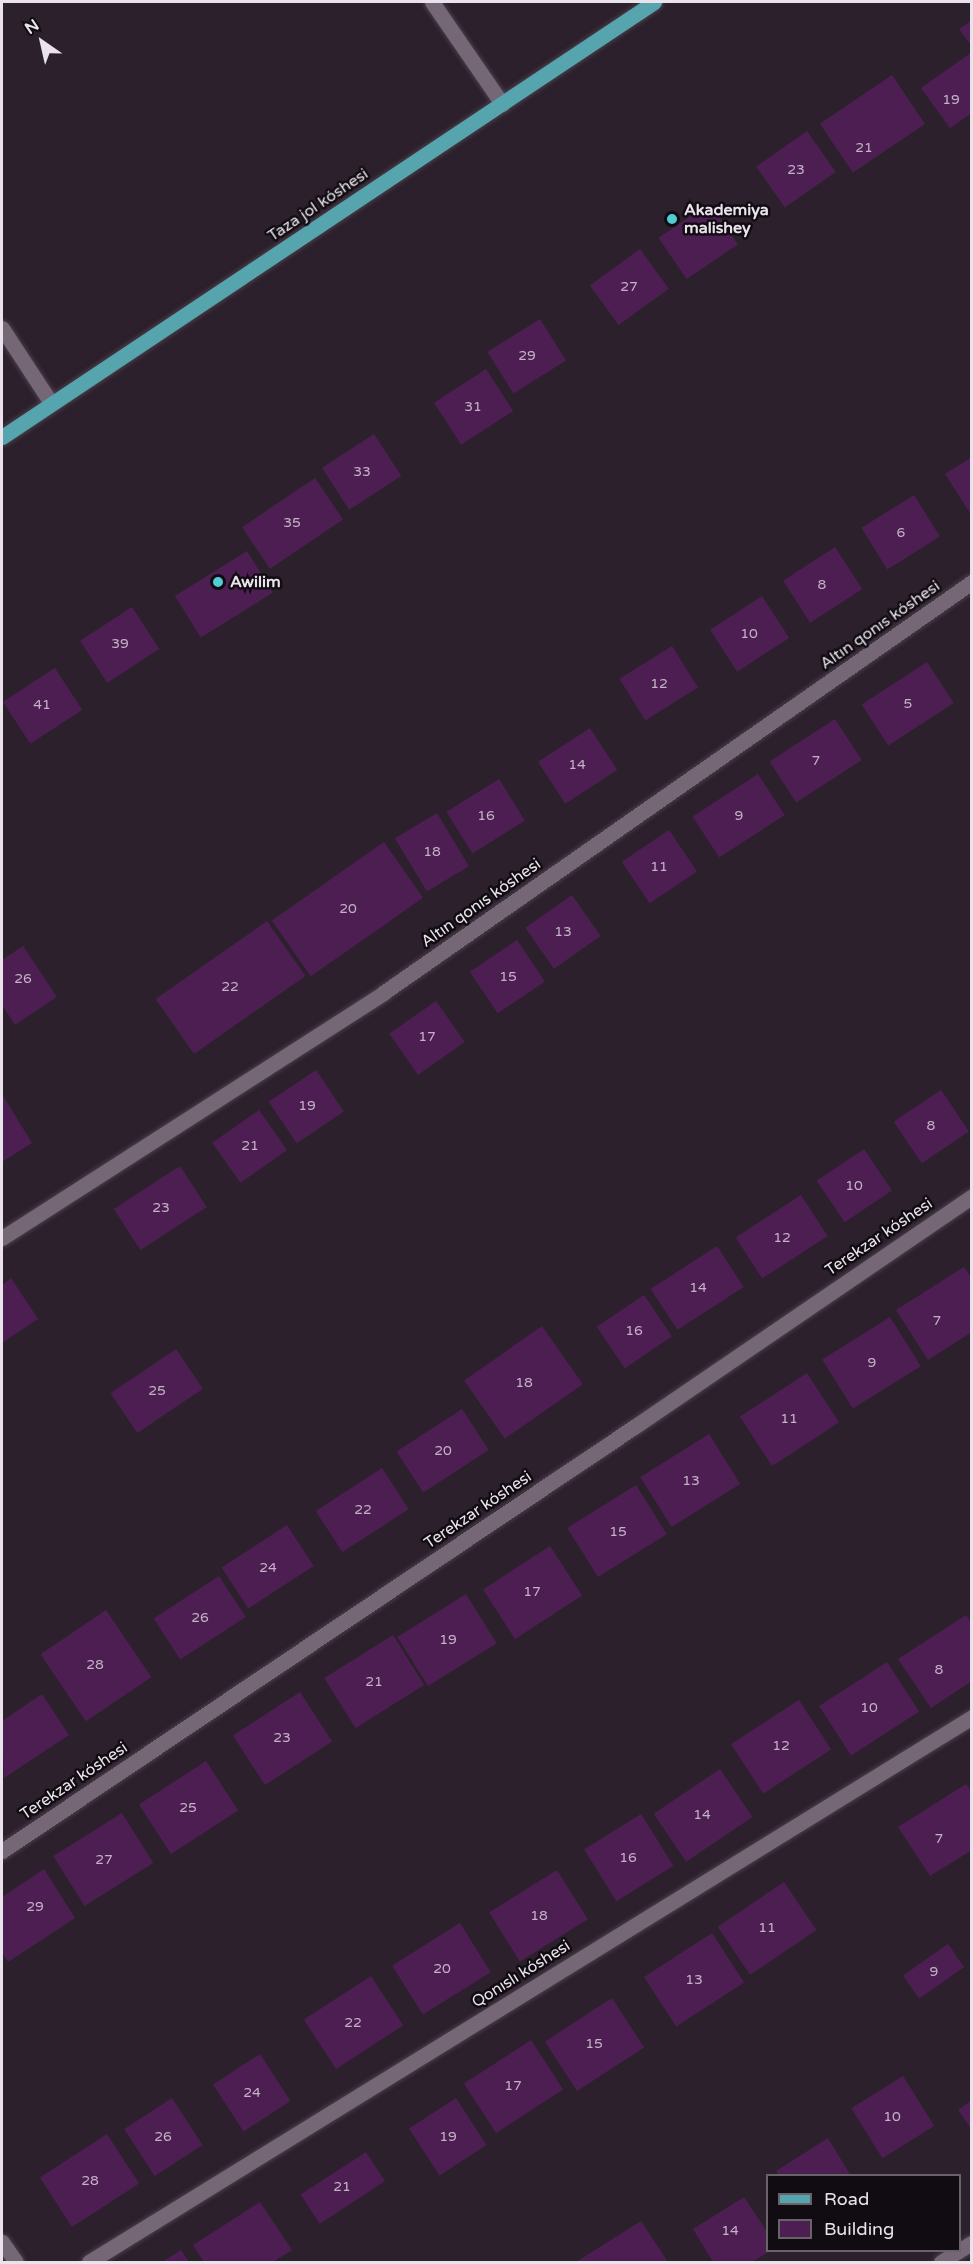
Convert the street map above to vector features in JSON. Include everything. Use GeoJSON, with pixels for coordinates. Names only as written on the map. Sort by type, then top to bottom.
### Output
{"type":"FeatureCollection","features":[{"type":"Feature","properties":{"kind":"main road","name":"Taza jol kóshesi"},"geometry":{"type":"LineString","coordinates":[[2,437],[654,2]]}},
{"type":"Feature","properties":{"kind":"street"},"geometry":{"type":"LineString","coordinates":[[432,2],[502,104]]}},
{"type":"Feature","properties":{"kind":"street"},"geometry":{"type":"LineString","coordinates":[[2,328],[51,403]]}},
{"type":"Feature","properties":{"kind":"street","name":"Altın qonıs kóshesi"},"geometry":{"type":"LineString","coordinates":[[2,1238],[383,993],[972,582]]}},
{"type":"Feature","properties":{"kind":"street","name":"Terekzar kóshesi"},"geometry":{"type":"LineString","coordinates":[[2,1851],[634,1427],[972,1196]]}},
{"type":"Feature","properties":{"kind":"street","name":"Qonıslı kóshesi"},"geometry":{"type":"LineString","coordinates":[[89,2262],[972,1717]]}},
{"type":"Feature","properties":{"kind":"street"},"geometry":{"type":"LineString","coordinates":[[2,2242],[16,2262]]}},
{"type":"Feature","properties":{"kind":"street"},"geometry":{"type":"LineString","coordinates":[[941,2262],[957,2252]]}},
{"type":"Feature","properties":{"kind":"building"},"geometry":{"type":"Polygon","coordinates":[[[972,20],[972,47],[959,29],[972,20]]]}},
{"type":"Feature","properties":{"kind":"building"},"geometry":{"type":"Polygon","coordinates":[[[972,52],[972,113],[950,128],[921,88],[972,52]]]}},
{"type":"Feature","properties":{"kind":"building"},"geometry":{"type":"Polygon","coordinates":[[[892,75],[925,124],[853,173],[820,124],[892,75]]]}},
{"type":"Feature","properties":{"kind":"building"},"geometry":{"type":"Polygon","coordinates":[[[807,131],[836,172],[785,208],[756,167],[807,131]]]}},
{"type":"Feature","properties":{"kind":"building"},"geometry":{"type":"Polygon","coordinates":[[[710,203],[738,244],[687,279],[659,238],[710,203]]]}},
{"type":"Feature","properties":{"kind":"building"},"geometry":{"type":"Polygon","coordinates":[[[640,249],[669,289],[619,325],[590,285],[640,249]]]}},
{"type":"Feature","properties":{"kind":"building"},"geometry":{"type":"Polygon","coordinates":[[[540,319],[566,361],[513,393],[487,352],[540,319]]]}},
{"type":"Feature","properties":{"kind":"building"},"geometry":{"type":"Polygon","coordinates":[[[486,369],[513,411],[461,445],[434,403],[486,369]]]}},
{"type":"Feature","properties":{"kind":"building"},"geometry":{"type":"Polygon","coordinates":[[[374,434],[401,476],[349,510],[322,468],[374,434]]]}},
{"type":"Feature","properties":{"kind":"building"},"geometry":{"type":"Polygon","coordinates":[[[972,457],[972,516],[945,474],[972,457]]]}},
{"type":"Feature","properties":{"kind":"building"},"geometry":{"type":"Polygon","coordinates":[[[315,478],[343,519],[270,569],[242,527],[315,478]]]}},
{"type":"Feature","properties":{"kind":"building"},"geometry":{"type":"Polygon","coordinates":[[[914,495],[940,537],[887,569],[861,528],[914,495]]]}},
{"type":"Feature","properties":{"kind":"building"},"geometry":{"type":"Polygon","coordinates":[[[835,547],[862,589],[810,623],[783,581],[835,547]]]}},
{"type":"Feature","properties":{"kind":"building"},"geometry":{"type":"Polygon","coordinates":[[[247,551],[273,593],[201,638],[175,596],[247,551]]]}},
{"type":"Feature","properties":{"kind":"building"},"geometry":{"type":"Polygon","coordinates":[[[762,596],[789,638],[737,672],[710,630],[762,596]]]}},
{"type":"Feature","properties":{"kind":"building"},"geometry":{"type":"Polygon","coordinates":[[[132,607],[159,649],[107,683],[80,641],[132,607]]]}},
{"type":"Feature","properties":{"kind":"building"},"geometry":{"type":"Polygon","coordinates":[[[672,646],[698,688],[645,720],[619,679],[672,646]]]}},
{"type":"Feature","properties":{"kind":"building"},"geometry":{"type":"Polygon","coordinates":[[[927,662],[954,703],[888,746],[862,704],[927,662]]]}},
{"type":"Feature","properties":{"kind":"building"},"geometry":{"type":"Polygon","coordinates":[[[55,668],[82,710],[30,744],[3,702],[55,668]]]}},
{"type":"Feature","properties":{"kind":"building"},"geometry":{"type":"Polygon","coordinates":[[[835,719],[862,760],[796,803],[770,761],[835,719]]]}},
{"type":"Feature","properties":{"kind":"building"},"geometry":{"type":"Polygon","coordinates":[[[590,728],[617,770],[565,804],[538,762],[590,728]]]}},
{"type":"Feature","properties":{"kind":"building"},"geometry":{"type":"Polygon","coordinates":[[[758,774],[785,815],[719,858],[693,816],[758,774]]]}},
{"type":"Feature","properties":{"kind":"building"},"geometry":{"type":"Polygon","coordinates":[[[499,779],[525,821],[472,853],[446,812],[499,779]]]}},
{"type":"Feature","properties":{"kind":"building"},"geometry":{"type":"Polygon","coordinates":[[[437,813],[469,866],[427,891],[395,838],[437,813]]]}},
{"type":"Feature","properties":{"kind":"building"},"geometry":{"type":"Polygon","coordinates":[[[669,830],[697,871],[650,903],[622,862],[669,830]]]}},
{"type":"Feature","properties":{"kind":"building"},"geometry":{"type":"Polygon","coordinates":[[[384,842],[423,898],[311,976],[272,921],[384,842]]]}},
{"type":"Feature","properties":{"kind":"building"},"geometry":{"type":"Polygon","coordinates":[[[572,895],[601,936],[554,969],[525,928],[572,895]]]}},
{"type":"Feature","properties":{"kind":"building"},"geometry":{"type":"Polygon","coordinates":[[[267,921],[305,976],[194,1054],[156,999],[267,921]]]}},
{"type":"Feature","properties":{"kind":"building"},"geometry":{"type":"Polygon","coordinates":[[[517,940],[545,981],[498,1013],[470,972],[517,940]]]}},
{"type":"Feature","properties":{"kind":"building"},"geometry":{"type":"Polygon","coordinates":[[[23,946],[57,997],[15,1025],[2,1005],[2,960],[23,946]]]}},
{"type":"Feature","properties":{"kind":"building"},"geometry":{"type":"Polygon","coordinates":[[[436,1001],[465,1042],[418,1075],[389,1034],[436,1001]]]}},
{"type":"Feature","properties":{"kind":"building"},"geometry":{"type":"Polygon","coordinates":[[[316,1070],[344,1111],[297,1143],[269,1102],[316,1070]]]}},
{"type":"Feature","properties":{"kind":"building"},"geometry":{"type":"Polygon","coordinates":[[[941,1090],[969,1131],[922,1163],[894,1122],[941,1090]]]}},
{"type":"Feature","properties":{"kind":"building"},"geometry":{"type":"Polygon","coordinates":[[[2,1094],[32,1143],[2,1162],[2,1094]]]}},
{"type":"Feature","properties":{"kind":"building"},"geometry":{"type":"Polygon","coordinates":[[[259,1110],[287,1150],[240,1183],[212,1143],[259,1110]]]}},
{"type":"Feature","properties":{"kind":"building"},"geometry":{"type":"Polygon","coordinates":[[[864,1149],[892,1190],[845,1222],[817,1181],[864,1149]]]}},
{"type":"Feature","properties":{"kind":"building"},"geometry":{"type":"Polygon","coordinates":[[[180,1166],[207,1207],[140,1250],[114,1209],[180,1166]]]}},
{"type":"Feature","properties":{"kind":"building"},"geometry":{"type":"Polygon","coordinates":[[[801,1195],[828,1236],[762,1279],[736,1237],[801,1195]]]}},
{"type":"Feature","properties":{"kind":"building"},"geometry":{"type":"Polygon","coordinates":[[[717,1246],[744,1287],[677,1330],[651,1289],[717,1246]]]}},
{"type":"Feature","properties":{"kind":"building"},"geometry":{"type":"Polygon","coordinates":[[[964,1267],[972,1279],[972,1332],[928,1360],[896,1310],[964,1267]]]}},
{"type":"Feature","properties":{"kind":"building"},"geometry":{"type":"Polygon","coordinates":[[[11,1278],[38,1319],[2,1343],[2,1285],[11,1278]]]}},
{"type":"Feature","properties":{"kind":"building"},"geometry":{"type":"Polygon","coordinates":[[[644,1295],[672,1336],[625,1368],[597,1327],[644,1295]]]}},
{"type":"Feature","properties":{"kind":"building"},"geometry":{"type":"Polygon","coordinates":[[[890,1317],[921,1366],[853,1409],[822,1359],[890,1317]]]}},
{"type":"Feature","properties":{"kind":"building"},"geometry":{"type":"Polygon","coordinates":[[[542,1326],[583,1384],[505,1439],[464,1380],[542,1326]]]}},
{"type":"Feature","properties":{"kind":"building"},"geometry":{"type":"Polygon","coordinates":[[[176,1349],[203,1389],[137,1433],[111,1393],[176,1349]]]}},
{"type":"Feature","properties":{"kind":"building"},"geometry":{"type":"Polygon","coordinates":[[[807,1373],[839,1422],[772,1466],[740,1417],[807,1373]]]}},
{"type":"Feature","properties":{"kind":"building"},"geometry":{"type":"Polygon","coordinates":[[[462,1409],[489,1450],[423,1493],[397,1451],[462,1409]]]}},
{"type":"Feature","properties":{"kind":"building"},"geometry":{"type":"Polygon","coordinates":[[[709,1434],[740,1484],[672,1527],[640,1477],[709,1434]]]}},
{"type":"Feature","properties":{"kind":"building"},"geometry":{"type":"Polygon","coordinates":[[[382,1468],[409,1509],[342,1552],[316,1511],[382,1468]]]}},
{"type":"Feature","properties":{"kind":"building"},"geometry":{"type":"Polygon","coordinates":[[[636,1485],[667,1534],[598,1577],[567,1528],[636,1485]]]}},
{"type":"Feature","properties":{"kind":"building"},"geometry":{"type":"Polygon","coordinates":[[[287,1525],[314,1566],[248,1609],[222,1567],[287,1525]]]}},
{"type":"Feature","properties":{"kind":"building"},"geometry":{"type":"Polygon","coordinates":[[[550,1546],[582,1595],[515,1639],[483,1590],[550,1546]]]}},
{"type":"Feature","properties":{"kind":"building"},"geometry":{"type":"Polygon","coordinates":[[[219,1576],[246,1617],[180,1660],[154,1618],[219,1576]]]}},
{"type":"Feature","properties":{"kind":"building"},"geometry":{"type":"Polygon","coordinates":[[[466,1594],[497,1643],[428,1686],[397,1637],[466,1594]]]}},
{"type":"Feature","properties":{"kind":"building"},"geometry":{"type":"Polygon","coordinates":[[[106,1610],[151,1677],[86,1721],[41,1654],[106,1610]]]}},
{"type":"Feature","properties":{"kind":"building"},"geometry":{"type":"Polygon","coordinates":[[[966,1615],[972,1624],[972,1681],[931,1708],[898,1659],[966,1615]]]}},
{"type":"Feature","properties":{"kind":"building"},"geometry":{"type":"Polygon","coordinates":[[[393,1635],[424,1685],[356,1728],[324,1678],[393,1635]]]}},
{"type":"Feature","properties":{"kind":"building"},"geometry":{"type":"Polygon","coordinates":[[[887,1662],[919,1711],[851,1756],[819,1706],[887,1662]]]}},
{"type":"Feature","properties":{"kind":"building"},"geometry":{"type":"Polygon","coordinates":[[[300,1692],[332,1741],[265,1785],[233,1736],[300,1692]]]}},
{"type":"Feature","properties":{"kind":"building"},"geometry":{"type":"Polygon","coordinates":[[[42,1694],[69,1735],[4,1778],[2,1721],[42,1694]]]}},
{"type":"Feature","properties":{"kind":"building"},"geometry":{"type":"Polygon","coordinates":[[[799,1700],[831,1749],[763,1794],[731,1744],[799,1700]]]}},
{"type":"Feature","properties":{"kind":"building"},"geometry":{"type":"Polygon","coordinates":[[[206,1761],[238,1810],[171,1854],[139,1805],[206,1761]]]}},
{"type":"Feature","properties":{"kind":"building"},"geometry":{"type":"Polygon","coordinates":[[[720,1769],[752,1817],[686,1862],[654,1814],[720,1769]]]}},
{"type":"Feature","properties":{"kind":"building"},"geometry":{"type":"Polygon","coordinates":[[[966,1784],[972,1792],[972,1850],[930,1876],[898,1827],[966,1784]]]}},
{"type":"Feature","properties":{"kind":"building"},"geometry":{"type":"Polygon","coordinates":[[[122,1813],[153,1863],[85,1906],[53,1856],[122,1813]]]}},
{"type":"Feature","properties":{"kind":"building"},"geometry":{"type":"Polygon","coordinates":[[[641,1814],[673,1866],[617,1901],[584,1850],[641,1814]]]}},
{"type":"Feature","properties":{"kind":"building"},"geometry":{"type":"Polygon","coordinates":[[[44,1869],[75,1918],[8,1962],[2,1952],[2,1897],[44,1869]]]}},
{"type":"Feature","properties":{"kind":"building"},"geometry":{"type":"Polygon","coordinates":[[[557,1870],[588,1919],[520,1962],[489,1912],[557,1870]]]}},
{"type":"Feature","properties":{"kind":"building"},"geometry":{"type":"Polygon","coordinates":[[[784,1882],[816,1930],[750,1975],[718,1927],[784,1882]]]}},
{"type":"Feature","properties":{"kind":"building"},"geometry":{"type":"Polygon","coordinates":[[[460,1923],[491,1972],[423,2015],[392,1965],[460,1923]]]}},
{"type":"Feature","properties":{"kind":"building"},"geometry":{"type":"Polygon","coordinates":[[[712,1933],[744,1982],[676,2027],[644,1977],[712,1933]]]}},
{"type":"Feature","properties":{"kind":"building"},"geometry":{"type":"Polygon","coordinates":[[[948,1944],[964,1967],[919,1998],[903,1976],[948,1944]]]}},
{"type":"Feature","properties":{"kind":"building"},"geometry":{"type":"Polygon","coordinates":[[[371,1976],[403,2025],[336,2069],[304,2020],[371,1976]]]}},
{"type":"Feature","properties":{"kind":"building"},"geometry":{"type":"Polygon","coordinates":[[[612,1998],[644,2047],[577,2091],[545,2042],[612,1998]]]}},
{"type":"Feature","properties":{"kind":"building"},"geometry":{"type":"Polygon","coordinates":[[[531,2040],[563,2089],[496,2133],[464,2084],[531,2040]]]}},
{"type":"Feature","properties":{"kind":"building"},"geometry":{"type":"Polygon","coordinates":[[[260,2054],[290,2101],[244,2131],[213,2084],[260,2054]]]}},
{"type":"Feature","properties":{"kind":"building"},"geometry":{"type":"Polygon","coordinates":[[[903,2076],[934,2126],[883,2158],[851,2108],[903,2076]]]}},
{"type":"Feature","properties":{"kind":"building"},"geometry":{"type":"Polygon","coordinates":[[[172,2098],[202,2145],[155,2176],[124,2129],[172,2098]]]}},
{"type":"Feature","properties":{"kind":"building"},"geometry":{"type":"Polygon","coordinates":[[[456,2098],[486,2145],[440,2175],[409,2128],[456,2098]]]}},
{"type":"Feature","properties":{"kind":"building"},"geometry":{"type":"Polygon","coordinates":[[[972,2100],[972,2130],[958,2110],[972,2100]]]}},
{"type":"Feature","properties":{"kind":"building"},"geometry":{"type":"Polygon","coordinates":[[[107,2134],[139,2183],[72,2227],[40,2178],[107,2134]]]}},
{"type":"Feature","properties":{"kind":"building"},"geometry":{"type":"Polygon","coordinates":[[[828,2138],[850,2174],[778,2174],[776,2171],[828,2138]]]}},
{"type":"Feature","properties":{"kind":"building"},"geometry":{"type":"Polygon","coordinates":[[[366,2152],[385,2181],[320,2224],[301,2194],[366,2152]]]}},
{"type":"Feature","properties":{"kind":"building"},"geometry":{"type":"Polygon","coordinates":[[[744,2197],[766,2230],[766,2252],[768,2252],[752,2262],[713,2262],[693,2229],[744,2197]]]}},
{"type":"Feature","properties":{"kind":"building"},"geometry":{"type":"Polygon","coordinates":[[[260,2202],[292,2250],[273,2262],[204,2262],[193,2245],[260,2202]]]}},
{"type":"Feature","properties":{"kind":"building"},"geometry":{"type":"Polygon","coordinates":[[[641,2221],[668,2262],[576,2262],[641,2221]]]}},
{"type":"Feature","properties":{"kind":"building"},"geometry":{"type":"Polygon","coordinates":[[[181,2250],[189,2262],[162,2262],[181,2250]]]}},
{"type":"Feature","properties":{"kind":"place","name":"Akademiya malishey"},"geometry":{"type":"Point","coordinates":[672,219]}},
{"type":"Feature","properties":{"kind":"place","name":"Awilim"},"geometry":{"type":"Point","coordinates":[218,582]}}]}
